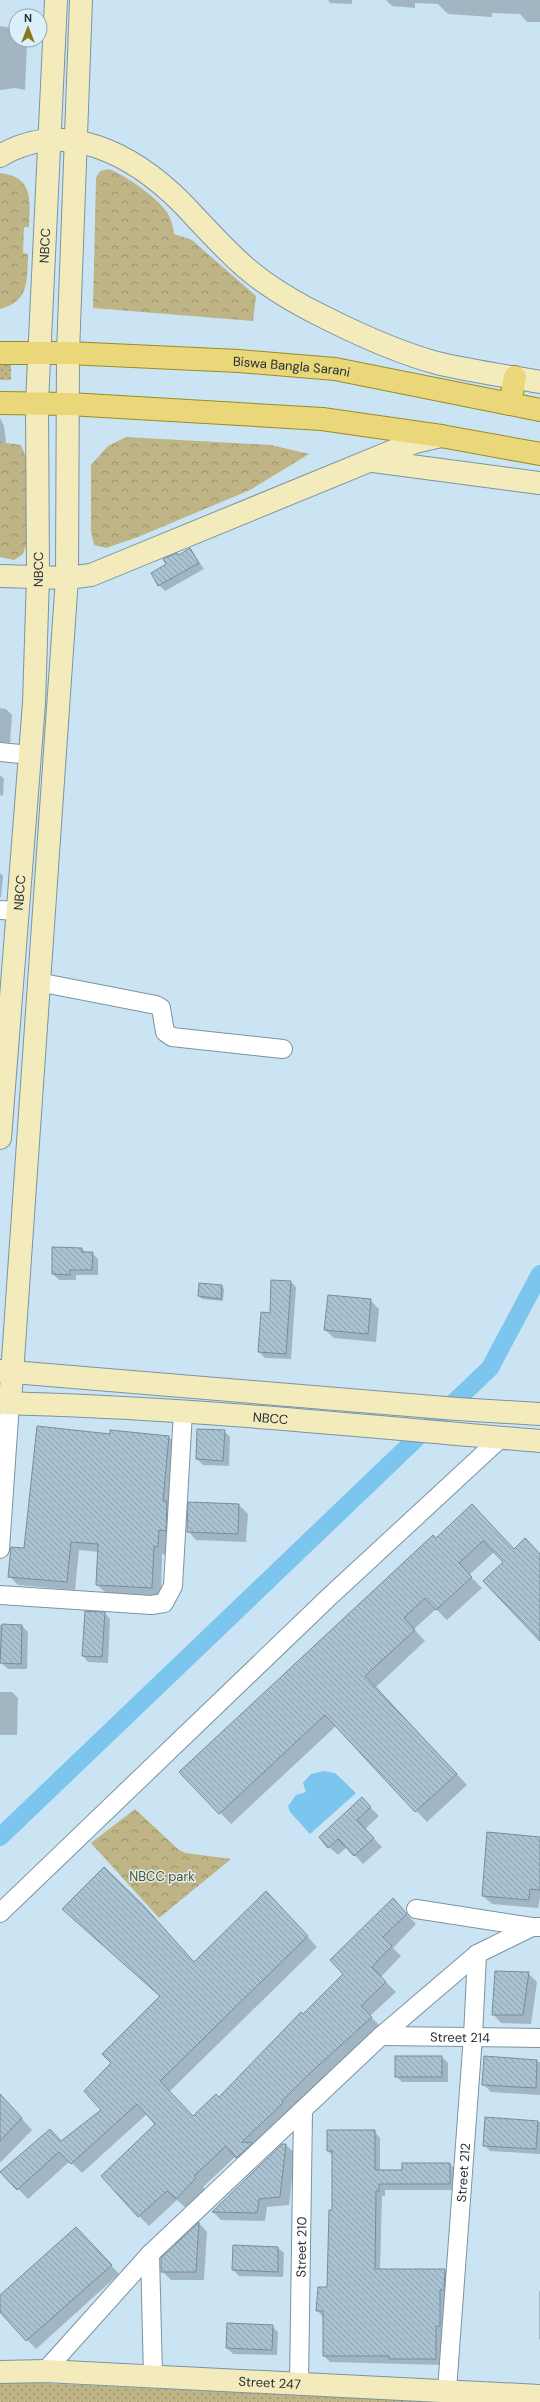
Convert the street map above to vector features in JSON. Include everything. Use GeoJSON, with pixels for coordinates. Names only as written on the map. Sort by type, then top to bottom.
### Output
{"type":"FeatureCollection","features":[{"type":"Feature","properties":{"kind":"main road","name":"Biswa Bangla Sarani"},"geometry":{"type":"LineString","coordinates":[[0,353],[68,353],[239,361],[335,369],[540,410]]}},
{"type":"Feature","properties":{"kind":"main road"},"geometry":{"type":"LineString","coordinates":[[510,404],[515,377]]}},
{"type":"Feature","properties":{"kind":"main road"},"geometry":{"type":"LineString","coordinates":[[0,403],[69,404],[322,419],[441,436],[540,454]]}},
{"type":"Feature","properties":{"kind":"street","name":"NBCC"},"geometry":{"type":"LineString","coordinates":[[0,1138],[9,910],[30,755],[34,703],[38,577],[37,403],[56,0]]}},
{"type":"Feature","properties":{"kind":"street"},"geometry":{"type":"LineString","coordinates":[[0,1549],[6,1372],[38,982],[67,578],[69,404],[68,353],[81,0]]}},
{"type":"Feature","properties":{"kind":"street"},"geometry":{"type":"LineString","coordinates":[[0,156],[18,147],[50,139],[76,140],[107,149],[146,174],[181,202],[213,238],[246,268],[296,302],[322,316],[387,345],[437,363],[540,382]]}},
{"type":"Feature","properties":{"kind":"street"},"geometry":{"type":"LineString","coordinates":[[0,576],[67,578],[91,575],[415,442],[441,436]]}},
{"type":"Feature","properties":{"kind":"street"},"geometry":{"type":"LineString","coordinates":[[371,460],[540,483]]}},
{"type":"Feature","properties":{"kind":"street"},"geometry":{"type":"LineString","coordinates":[[0,752],[30,755]]}},
{"type":"Feature","properties":{"kind":"street"},"geometry":{"type":"LineString","coordinates":[[38,982],[156,1005],[160,1008],[165,1032],[172,1037],[283,1049]]}},
{"type":"Feature","properties":{"kind":"street"},"geometry":{"type":"LineString","coordinates":[[6,1372],[406,1405],[540,1414]]}},
{"type":"Feature","properties":{"kind":"street","name":"NBCC"},"geometry":{"type":"LineString","coordinates":[[5,1403],[183,1412],[406,1428],[540,1441]]}},
{"type":"Feature","properties":{"kind":"street"},"geometry":{"type":"LineString","coordinates":[[449,1432],[457,1409]]}},
{"type":"Feature","properties":{"kind":"street"},"geometry":{"type":"LineString","coordinates":[[0,1595],[151,1605],[164,1603],[173,1586],[183,1412]]}},
{"type":"Feature","properties":{"kind":"street"},"geometry":{"type":"LineString","coordinates":[[0,1913],[496,1437]]}},
{"type":"Feature","properties":{"kind":"street"},"geometry":{"type":"LineString","coordinates":[[416,1909],[536,1927]]}},
{"type":"Feature","properties":{"kind":"street"},"geometry":{"type":"LineString","coordinates":[[45,2371],[150,2254],[304,2111],[381,2036],[477,1954],[536,1927]]}},
{"type":"Feature","properties":{"kind":"street","name":"Street 212"},"geometry":{"type":"LineString","coordinates":[[447,2390],[473,2036],[477,1954]]}},
{"type":"Feature","properties":{"kind":"street","name":"Street 214"},"geometry":{"type":"LineString","coordinates":[[381,2036],[540,2038]]}},
{"type":"Feature","properties":{"kind":"street","name":"Street 210"},"geometry":{"type":"LineString","coordinates":[[299,2383],[304,2111]]}},
{"type":"Feature","properties":{"kind":"street"},"geometry":{"type":"LineString","coordinates":[[150,2254],[154,2376]]}},
{"type":"Feature","properties":{"kind":"street","name":"Street 247"},"geometry":{"type":"LineString","coordinates":[[0,2372],[45,2371],[388,2387],[540,2396]]}},
{"type":"Feature","properties":{"kind":"street"},"geometry":{"type":"LineString","coordinates":[[362,2402],[388,2387]]}},
{"type":"Feature","properties":{"kind":"green space"},"geometry":{"type":"Polygon","coordinates":[[[108,169],[123,176],[142,188],[165,210],[172,222],[174,234],[192,240],[256,296],[253,321],[93,308],[96,178],[100,171],[108,169]]]}},
{"type":"Feature","properties":{"kind":"green space"},"geometry":{"type":"Polygon","coordinates":[[[0,173],[11,175],[19,179],[28,191],[30,208],[29,227],[24,227],[23,253],[28,254],[27,281],[25,288],[17,301],[0,309],[0,173]]]}},
{"type":"Feature","properties":{"kind":"green space"},"geometry":{"type":"Polygon","coordinates":[[[0,365],[11,365],[11,380],[0,380],[0,365]]]}},
{"type":"Feature","properties":{"kind":"green space"},"geometry":{"type":"Polygon","coordinates":[[[126,437],[271,445],[309,454],[250,490],[138,537],[106,548],[94,545],[91,531],[91,465],[108,446],[126,437]]]}},
{"type":"Feature","properties":{"kind":"green space"},"geometry":{"type":"Polygon","coordinates":[[[0,442],[21,445],[28,462],[28,540],[23,554],[14,560],[0,557],[0,442]]]}},
{"type":"Feature","properties":{"kind":"green space","name":"NBCC park"},"geometry":{"type":"Polygon","coordinates":[[[135,1809],[179,1850],[186,1853],[231,1859],[159,1918],[91,1843],[135,1809]]]}},
{"type":"Feature","properties":{"kind":"green space"},"geometry":{"type":"Polygon","coordinates":[[[0,2381],[443,2402],[0,2402],[0,2381]]]}},
{"type":"Feature","properties":{"kind":"water"},"geometry":{"type":"Polygon","coordinates":[[[324,1771],[335,1773],[356,1793],[310,1834],[290,1812],[288,1806],[296,1795],[306,1792],[303,1783],[311,1774],[324,1771]]]}},
{"type":"Feature","properties":{"kind":"building"},"geometry":{"type":"Polygon","coordinates":[[[190,548],[199,563],[158,586],[151,573],[166,564],[163,559],[177,553],[179,555],[190,548]]]}},
{"type":"Feature","properties":{"kind":"building"},"geometry":{"type":"Polygon","coordinates":[[[52,1247],[82,1248],[82,1252],[93,1252],[92,1270],[70,1270],[70,1275],[52,1274],[52,1247]]]}},
{"type":"Feature","properties":{"kind":"building"},"geometry":{"type":"Polygon","coordinates":[[[271,1280],[291,1281],[286,1354],[258,1352],[261,1312],[270,1313],[271,1280]]]}},
{"type":"Feature","properties":{"kind":"building"},"geometry":{"type":"Polygon","coordinates":[[[199,1283],[222,1285],[221,1299],[198,1296],[199,1283]]]}},
{"type":"Feature","properties":{"kind":"building"},"geometry":{"type":"Polygon","coordinates":[[[328,1295],[371,1299],[368,1334],[324,1330],[328,1295]]]}},
{"type":"Feature","properties":{"kind":"building"},"geometry":{"type":"Polygon","coordinates":[[[37,1426],[110,1434],[110,1430],[169,1436],[163,1501],[167,1501],[166,1531],[159,1530],[158,1547],[154,1546],[152,1588],[96,1585],[98,1544],[71,1542],[67,1582],[8,1577],[11,1547],[24,1548],[37,1426]]]}},
{"type":"Feature","properties":{"kind":"building"},"geometry":{"type":"Polygon","coordinates":[[[197,1429],[225,1430],[223,1461],[196,1459],[197,1429]]]}},
{"type":"Feature","properties":{"kind":"building"},"geometry":{"type":"Polygon","coordinates":[[[188,1502],[239,1504],[238,1534],[187,1532],[188,1502]]]}},
{"type":"Feature","properties":{"kind":"building"},"geometry":{"type":"Polygon","coordinates":[[[472,1504],[514,1549],[525,1538],[540,1554],[540,1641],[483,1581],[503,1562],[483,1541],[459,1563],[472,1577],[436,1610],[425,1598],[404,1618],[415,1630],[365,1676],[457,1774],[415,1812],[325,1715],[219,1814],[179,1772],[433,1535],[436,1538],[472,1504]]]}},
{"type":"Feature","properties":{"kind":"building"},"geometry":{"type":"Polygon","coordinates":[[[85,1611],[105,1612],[102,1657],[82,1656],[85,1611]]]}},
{"type":"Feature","properties":{"kind":"building"},"geometry":{"type":"Polygon","coordinates":[[[2,1624],[22,1625],[21,1664],[0,1663],[2,1624]]]}},
{"type":"Feature","properties":{"kind":"building"},"geometry":{"type":"Polygon","coordinates":[[[362,1797],[371,1807],[357,1820],[374,1838],[354,1856],[338,1839],[328,1848],[319,1837],[362,1797]]]}},
{"type":"Feature","properties":{"kind":"building"},"geometry":{"type":"Polygon","coordinates":[[[487,1832],[540,1837],[540,1890],[530,1889],[529,1900],[482,1896],[487,1832]]]}},
{"type":"Feature","properties":{"kind":"building"},"geometry":{"type":"Polygon","coordinates":[[[104,1867],[143,1905],[194,1962],[266,1891],[308,1936],[160,2081],[193,2116],[216,2094],[219,2097],[301,2012],[303,2014],[343,1974],[330,1960],[393,1898],[407,1914],[383,1937],[392,1946],[372,1967],[386,1982],[361,2006],[372,2017],[309,2074],[282,2101],[283,2103],[242,2142],[253,2143],[236,2158],[226,2146],[194,2176],[196,2178],[176,2199],[167,2191],[138,2217],[101,2176],[155,2124],[137,2104],[71,2164],[59,2152],[17,2190],[0,2172],[50,2129],[61,2141],[101,2110],[84,2091],[111,2063],[102,2054],[160,1996],[62,1909],[104,1867]]]}},
{"type":"Feature","properties":{"kind":"building"},"geometry":{"type":"Polygon","coordinates":[[[495,1971],[529,1972],[523,2015],[492,2015],[495,1971]]]}},
{"type":"Feature","properties":{"kind":"building"},"geometry":{"type":"Polygon","coordinates":[[[395,2056],[442,2056],[442,2077],[395,2077],[395,2056]]]}},
{"type":"Feature","properties":{"kind":"building"},"geometry":{"type":"Polygon","coordinates":[[[484,2056],[537,2060],[536,2088],[482,2085],[484,2056]]]}},
{"type":"Feature","properties":{"kind":"building"},"geometry":{"type":"Polygon","coordinates":[[[0,2094],[22,2118],[0,2141],[0,2094]]]}},
{"type":"Feature","properties":{"kind":"building"},"geometry":{"type":"Polygon","coordinates":[[[485,2117],[538,2121],[536,2149],[483,2146],[485,2117]]]}},
{"type":"Feature","properties":{"kind":"building"},"geometry":{"type":"Polygon","coordinates":[[[327,2130],[375,2130],[375,2170],[402,2170],[402,2163],[450,2163],[450,2184],[379,2184],[379,2191],[376,2191],[375,2269],[445,2269],[444,2290],[440,2290],[440,2326],[436,2326],[436,2359],[389,2359],[389,2356],[323,2356],[323,2311],[316,2311],[318,2287],[327,2287],[329,2210],[332,2210],[332,2151],[327,2151],[327,2130]]]}},
{"type":"Feature","properties":{"kind":"building"},"geometry":{"type":"Polygon","coordinates":[[[282,2144],[286,2144],[280,2197],[259,2199],[257,2213],[212,2212],[282,2144]]]}},
{"type":"Feature","properties":{"kind":"building"},"geometry":{"type":"Polygon","coordinates":[[[199,2222],[196,2272],[161,2272],[161,2258],[199,2222]]]}},
{"type":"Feature","properties":{"kind":"building"},"geometry":{"type":"Polygon","coordinates":[[[76,2227],[112,2265],[26,2341],[0,2312],[0,2295],[76,2227]]]}},
{"type":"Feature","properties":{"kind":"building"},"geometry":{"type":"Polygon","coordinates":[[[233,2245],[278,2247],[278,2272],[232,2270],[233,2245]]]}},
{"type":"Feature","properties":{"kind":"building"},"geometry":{"type":"Polygon","coordinates":[[[227,2323],[273,2325],[272,2350],[226,2348],[227,2323]]]}},
{"type":"Feature","properties":{"kind":"waterway"},"geometry":{"type":"LineString","coordinates":[[0,1837],[490,1368],[540,1274]]}}]}
